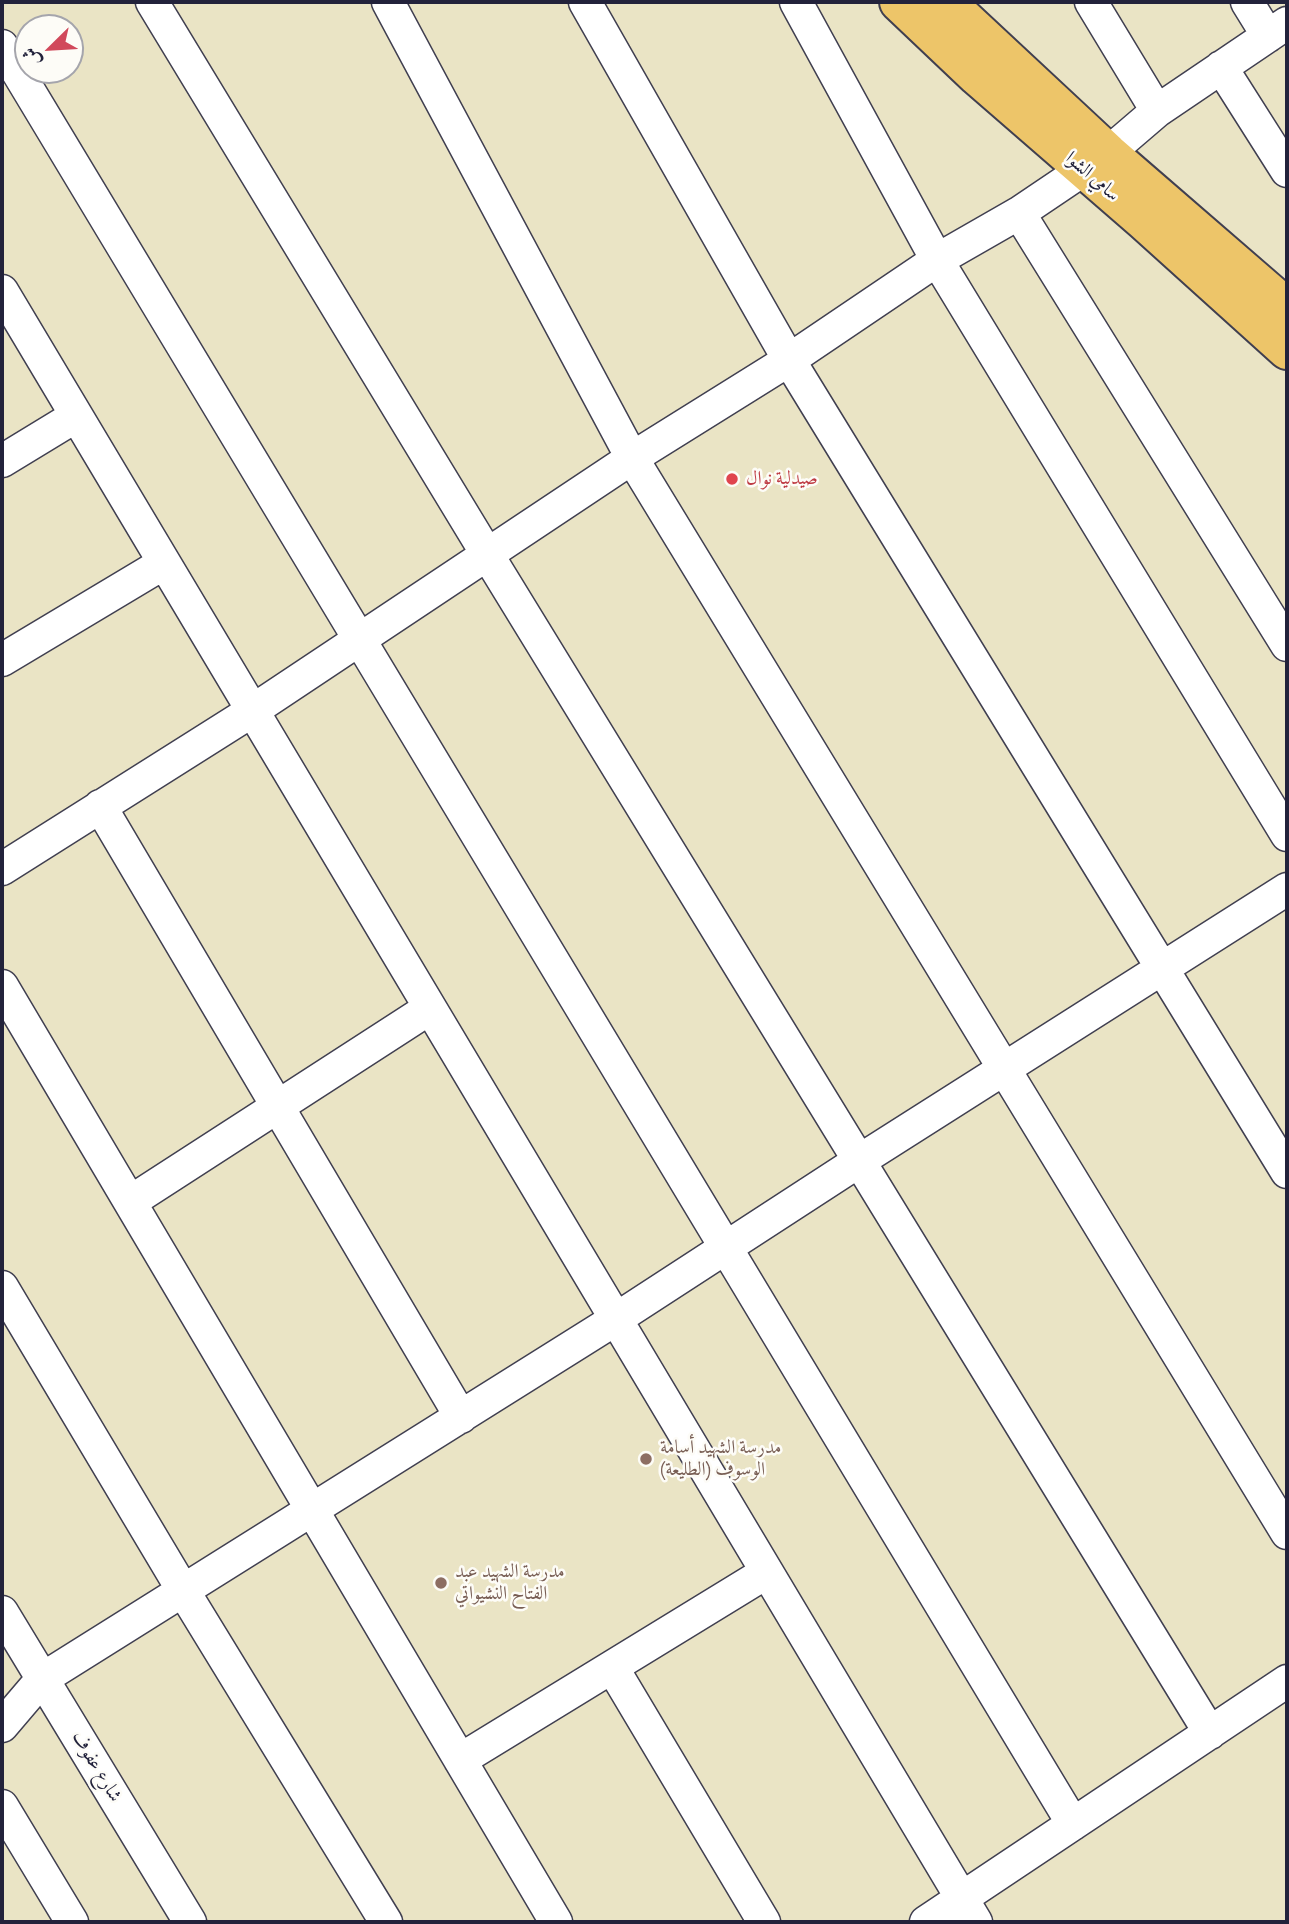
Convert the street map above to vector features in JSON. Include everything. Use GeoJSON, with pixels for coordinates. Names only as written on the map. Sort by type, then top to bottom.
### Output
{"type":"FeatureCollection","features":[{"type":"Feature","properties":{"kind":"main road","name":"سامي الشوا"},"geometry":{"type":"LineString","coordinates":[[899,2],[977,76],[1096,162],[1287,308]]}},
{"type":"Feature","properties":{"kind":"main road","name":"سامي الشوا"},"geometry":{"type":"LineString","coordinates":[[946,2],[1096,162],[1154,230],[1287,350]]}},
{"type":"Feature","properties":{"kind":"street"},"geometry":{"type":"LineString","coordinates":[[152,2],[1210,1733]]}},
{"type":"Feature","properties":{"kind":"street"},"geometry":{"type":"LineString","coordinates":[[388,2],[632,458],[1287,1533]]}},
{"type":"Feature","properties":{"kind":"street"},"geometry":{"type":"LineString","coordinates":[[585,2],[789,360],[1287,1172]]}},
{"type":"Feature","properties":{"kind":"street"},"geometry":{"type":"LineString","coordinates":[[796,2],[936,260],[1287,835]]}},
{"type":"Feature","properties":{"kind":"street"},"geometry":{"type":"LineString","coordinates":[[1091,2],[1157,111]]}},
{"type":"Feature","properties":{"kind":"street"},"geometry":{"type":"LineString","coordinates":[[2,869],[252,711],[632,458],[789,360],[936,260],[1019,213],[1096,162],[1157,111],[1278,29],[1247,2]]}},
{"type":"Feature","properties":{"kind":"street"},"geometry":{"type":"LineString","coordinates":[[2,46],[1073,1824]]}},
{"type":"Feature","properties":{"kind":"street"},"geometry":{"type":"LineString","coordinates":[[1222,67],[1287,172]]}},
{"type":"Feature","properties":{"kind":"street"},"geometry":{"type":"LineString","coordinates":[[1019,213],[1287,645]]}},
{"type":"Feature","properties":{"kind":"street"},"geometry":{"type":"LineString","coordinates":[[2,291],[969,1910]]}},
{"type":"Feature","properties":{"kind":"street"},"geometry":{"type":"LineString","coordinates":[[2,461],[76,416]]}},
{"type":"Feature","properties":{"kind":"street"},"geometry":{"type":"LineString","coordinates":[[2,660],[164,563]]}},
{"type":"Feature","properties":{"kind":"street"},"geometry":{"type":"LineString","coordinates":[[100,806],[461,1417]]}},
{"type":"Feature","properties":{"kind":"street"},"geometry":{"type":"LineString","coordinates":[[2,1726],[42,1679],[616,1319],[1287,889]]}},
{"type":"Feature","properties":{"kind":"street"},"geometry":{"type":"LineString","coordinates":[[2,986],[556,1922]]}},
{"type":"Feature","properties":{"kind":"street"},"geometry":{"type":"LineString","coordinates":[[130,1202],[430,1008]]}},
{"type":"Feature","properties":{"kind":"street"},"geometry":{"type":"LineString","coordinates":[[2,1287],[386,1922]]}},
{"type":"Feature","properties":{"kind":"street"},"geometry":{"type":"LineString","coordinates":[[460,1760],[766,1572]]}},
{"type":"Feature","properties":{"kind":"street","name":"شارع عفوف"},"geometry":{"type":"LineString","coordinates":[[2,1612],[190,1922]]}},
{"type":"Feature","properties":{"kind":"street"},"geometry":{"type":"LineString","coordinates":[[612,1667],[764,1922]]}},
{"type":"Feature","properties":{"kind":"street"},"geometry":{"type":"LineString","coordinates":[[926,1922],[969,1910],[1073,1824],[1287,1681]]}},
{"type":"Feature","properties":{"kind":"street"},"geometry":{"type":"LineString","coordinates":[[2,1806],[72,1922]]}},
{"type":"Feature","properties":{"kind":"place","name":"صيدلية نوال"},"geometry":{"type":"Point","coordinates":[732,479]}},
{"type":"Feature","properties":{"kind":"place","name":"مدرسة الشهيد أسامة الوسوف (الطليعة)"},"geometry":{"type":"Point","coordinates":[646,1459]}},
{"type":"Feature","properties":{"kind":"place","name":"مدرسة الشهيد عبد الفتاح النشيواتي"},"geometry":{"type":"Point","coordinates":[441,1583]}}]}
